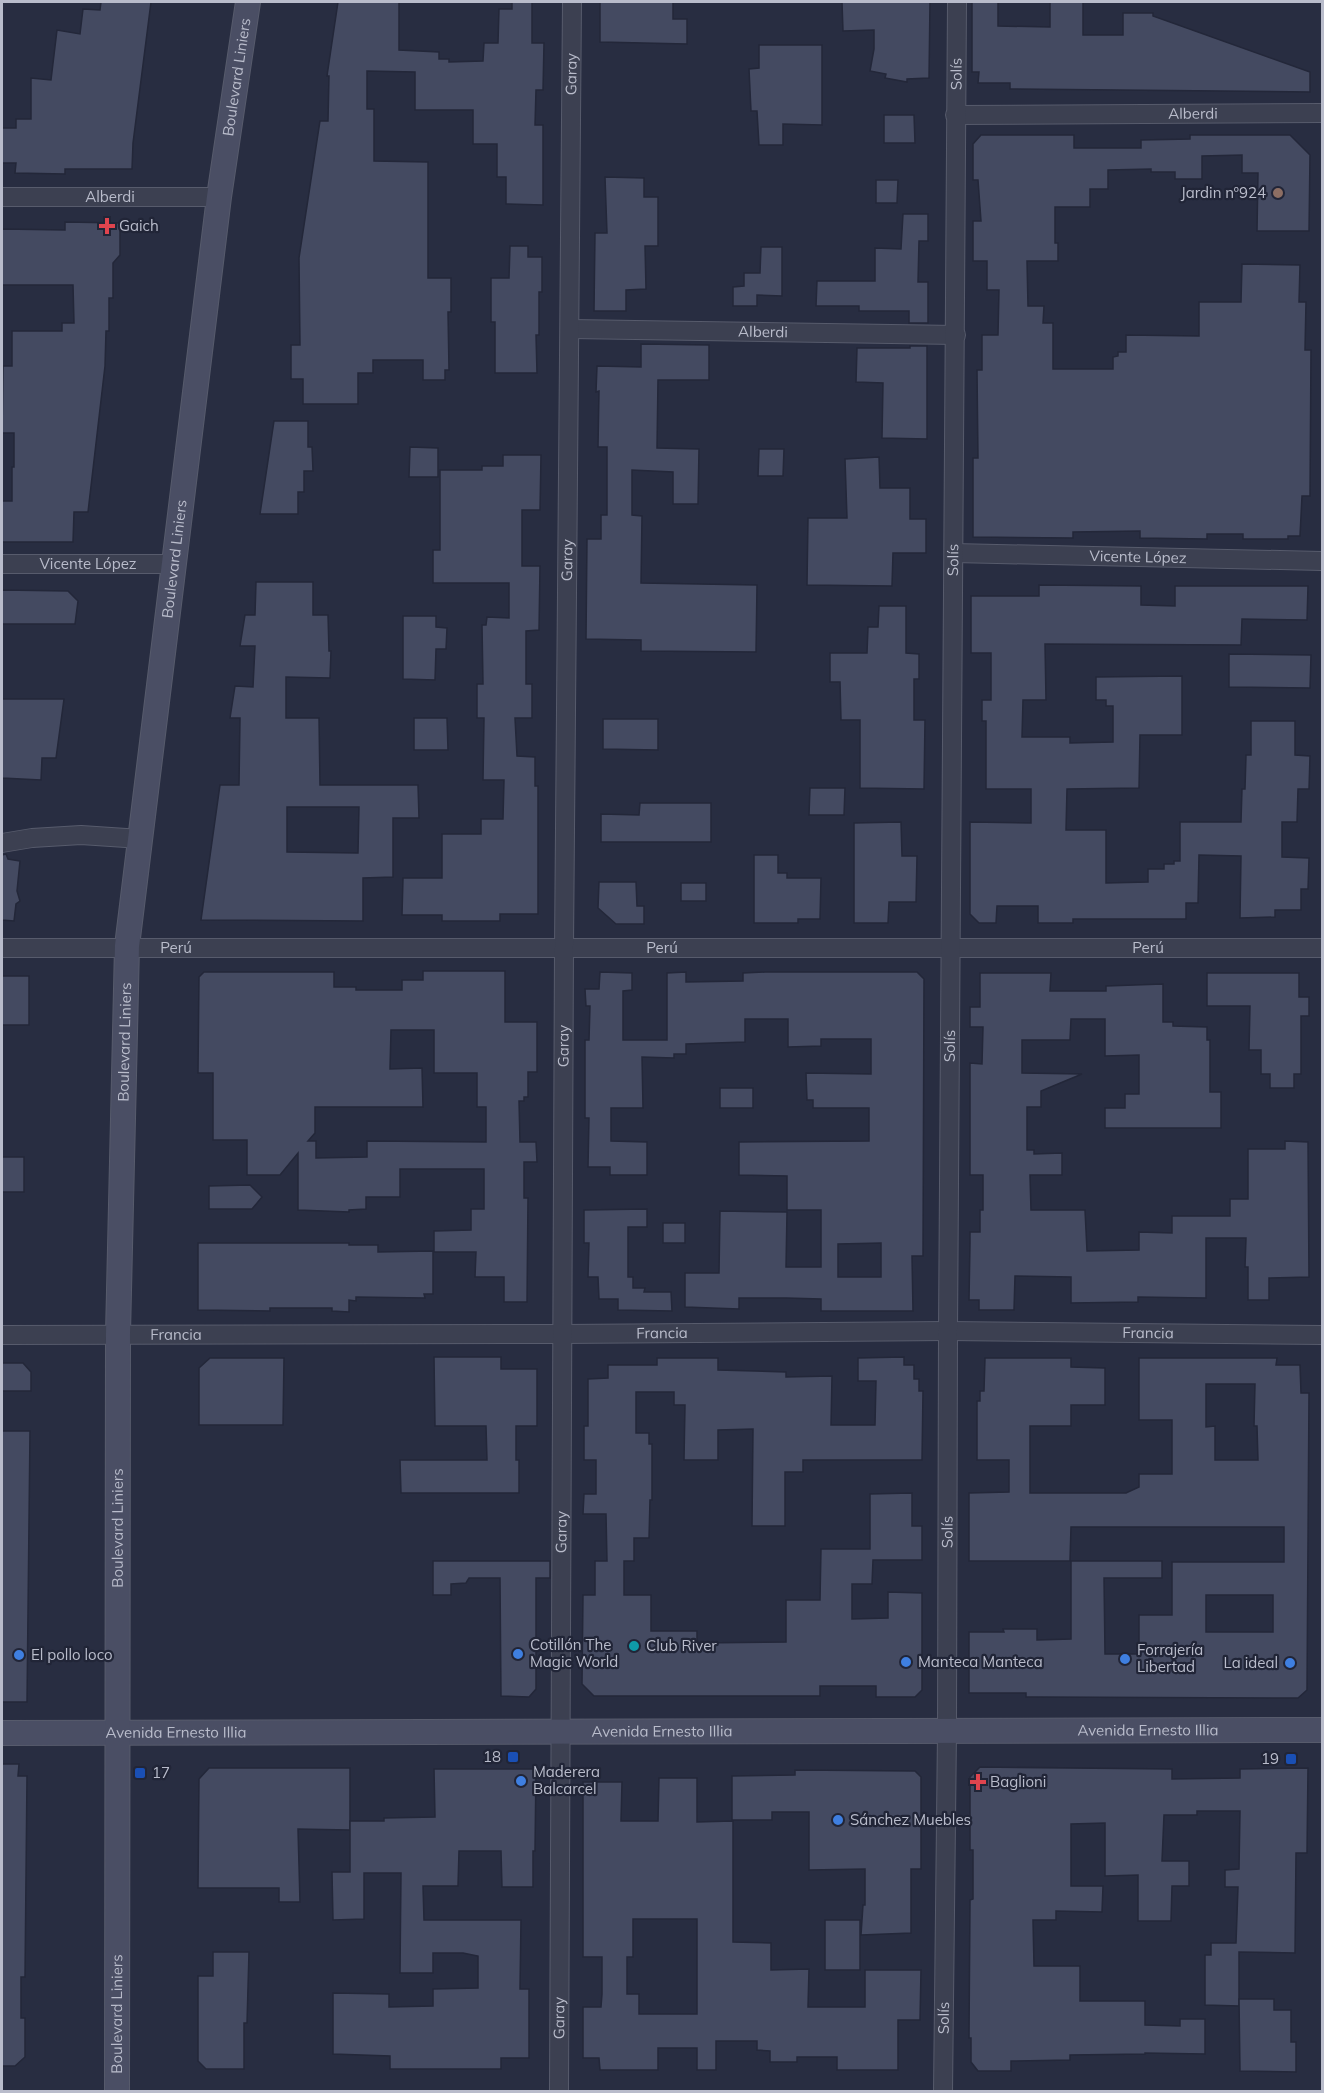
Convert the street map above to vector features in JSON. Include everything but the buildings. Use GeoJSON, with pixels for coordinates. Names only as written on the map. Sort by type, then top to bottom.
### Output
{"type":"FeatureCollection","features":[{"type":"Feature","properties":{"kind":"main road","name":"Boulevard Liniers"},"geometry":{"type":"LineString","coordinates":[[117,2091],[118,1334],[127,946],[219,197],[248,2]]}},
{"type":"Feature","properties":{"kind":"main road","name":"Avenida Ernesto Illia"},"geometry":{"type":"LineString","coordinates":[[2,1733],[1323,1730]]}},
{"type":"Feature","properties":{"kind":"street","name":"Garay"},"geometry":{"type":"LineString","coordinates":[[559,2091],[564,947],[572,2]]}},
{"type":"Feature","properties":{"kind":"street","name":"Solís"},"geometry":{"type":"LineString","coordinates":[[943,2091],[957,2]]}},
{"type":"Feature","properties":{"kind":"street","name":"Alberdi"},"geometry":{"type":"LineString","coordinates":[[955,116],[1323,113]]}},
{"type":"Feature","properties":{"kind":"street","name":"Alberdi"},"geometry":{"type":"LineString","coordinates":[[2,198],[219,197]]}},
{"type":"Feature","properties":{"kind":"street","name":"Alberdi"},"geometry":{"type":"LineString","coordinates":[[571,329],[956,335]]}},
{"type":"Feature","properties":{"kind":"street","name":"Vicente López"},"geometry":{"type":"LineString","coordinates":[[954,553],[1323,561]]}},
{"type":"Feature","properties":{"kind":"street","name":"Vicente López"},"geometry":{"type":"LineString","coordinates":[[2,564],[175,564]]}},
{"type":"Feature","properties":{"kind":"street"},"geometry":{"type":"LineString","coordinates":[[2,843],[32,838],[81,835],[141,839]]}},
{"type":"Feature","properties":{"kind":"street","name":"Perú"},"geometry":{"type":"LineString","coordinates":[[2,948],[127,946],[1323,948]]}},
{"type":"Feature","properties":{"kind":"street","name":"Francia"},"geometry":{"type":"LineString","coordinates":[[2,1335],[948,1331],[1323,1335]]}},
{"type":"Feature","properties":{"kind":"place","name":"Jardin nº924"},"geometry":{"type":"Point","coordinates":[1278,193]}},
{"type":"Feature","properties":{"kind":"place","name":"Gaich"},"geometry":{"type":"Point","coordinates":[107,226]}},
{"type":"Feature","properties":{"kind":"place","name":"Club River"},"geometry":{"type":"Point","coordinates":[634,1646]}},
{"type":"Feature","properties":{"kind":"place","name":"Cotillón The Magic World"},"geometry":{"type":"Point","coordinates":[518,1654]}},
{"type":"Feature","properties":{"kind":"place","name":"El pollo loco"},"geometry":{"type":"Point","coordinates":[19,1655]}},
{"type":"Feature","properties":{"kind":"place","name":"Forrajería Libertad"},"geometry":{"type":"Point","coordinates":[1125,1659]}},
{"type":"Feature","properties":{"kind":"place","name":"Manteca Manteca"},"geometry":{"type":"Point","coordinates":[906,1662]}},
{"type":"Feature","properties":{"kind":"place","name":"La ideal"},"geometry":{"type":"Point","coordinates":[1290,1663]}},
{"type":"Feature","properties":{"kind":"place","name":"18"},"geometry":{"type":"Point","coordinates":[513,1757]}},
{"type":"Feature","properties":{"kind":"place","name":"19"},"geometry":{"type":"Point","coordinates":[1291,1759]}},
{"type":"Feature","properties":{"kind":"place","name":"17"},"geometry":{"type":"Point","coordinates":[140,1773]}},
{"type":"Feature","properties":{"kind":"place","name":"Maderera Balcarcel"},"geometry":{"type":"Point","coordinates":[521,1781]}},
{"type":"Feature","properties":{"kind":"place","name":"Baglioni"},"geometry":{"type":"Point","coordinates":[978,1782]}},
{"type":"Feature","properties":{"kind":"place","name":"Sánchez Muebles"},"geometry":{"type":"Point","coordinates":[838,1820]}}]}
